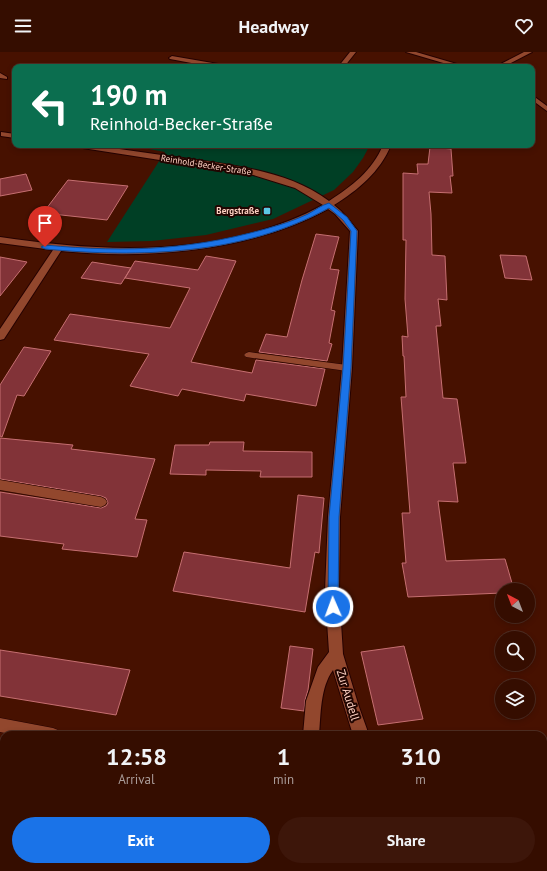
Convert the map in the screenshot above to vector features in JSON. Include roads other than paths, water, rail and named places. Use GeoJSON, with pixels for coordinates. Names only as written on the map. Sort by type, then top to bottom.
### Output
{"type":"FeatureCollection","features":[{"type":"Feature","properties":{"kind":"street"},"geometry":{"type":"LineString","coordinates":[[344,64],[353,52]]}},
{"type":"Feature","properties":{"kind":"street"},"geometry":{"type":"LineString","coordinates":[[409,52],[432,60],[450,64]]}},
{"type":"Feature","properties":{"kind":"street"},"geometry":{"type":"LineString","coordinates":[[432,60],[441,52]]}},
{"type":"Feature","properties":{"kind":"street"},"geometry":{"type":"LineString","coordinates":[[504,64],[529,52]]}},
{"type":"Feature","properties":{"kind":"street"},"geometry":{"type":"LineString","coordinates":[[172,58],[207,64]]}},
{"type":"Feature","properties":{"kind":"street"},"geometry":{"type":"LineString","coordinates":[[535,99],[547,109]]}},
{"type":"Feature","properties":{"kind":"street"},"geometry":{"type":"LineString","coordinates":[[2,133],[12,135]]}},
{"type":"Feature","properties":{"kind":"street","name":"Reinhold-Becker-Straße"},"geometry":{"type":"LineString","coordinates":[[97,148],[241,169],[292,184],[329,205]]}},
{"type":"Feature","properties":{"kind":"street"},"geometry":{"type":"LineString","coordinates":[[0,240],[58,249],[126,252],[158,251],[242,238],[284,226],[309,216],[329,205],[344,195],[376,168],[386,148]]}},
{"type":"Feature","properties":{"kind":"street"},"geometry":{"type":"LineString","coordinates":[[311,731],[314,701],[323,672],[336,654],[332,591],[334,517],[347,368],[354,231],[345,218],[329,205]]}},
{"type":"Feature","properties":{"kind":"street"},"geometry":{"type":"LineString","coordinates":[[0,337],[58,249]]}},
{"type":"Feature","properties":{"kind":"street","name":"Zur Audell"},"geometry":{"type":"LineString","coordinates":[[336,654],[360,731]]}},
{"type":"Feature","properties":{"kind":"lane"},"geometry":{"type":"LineString","coordinates":[[249,355],[347,368]]}},
{"type":"Feature","properties":{"kind":"lane"},"geometry":{"type":"LineString","coordinates":[[0,485],[101,502]]}},
{"type":"Feature","properties":{"kind":"lane"},"geometry":{"type":"LineString","coordinates":[[0,725],[32,731]]}},
{"type":"Feature","properties":{"kind":"place","name":"Bergstraße"},"geometry":{"type":"Point","coordinates":[267,211]}}]}
